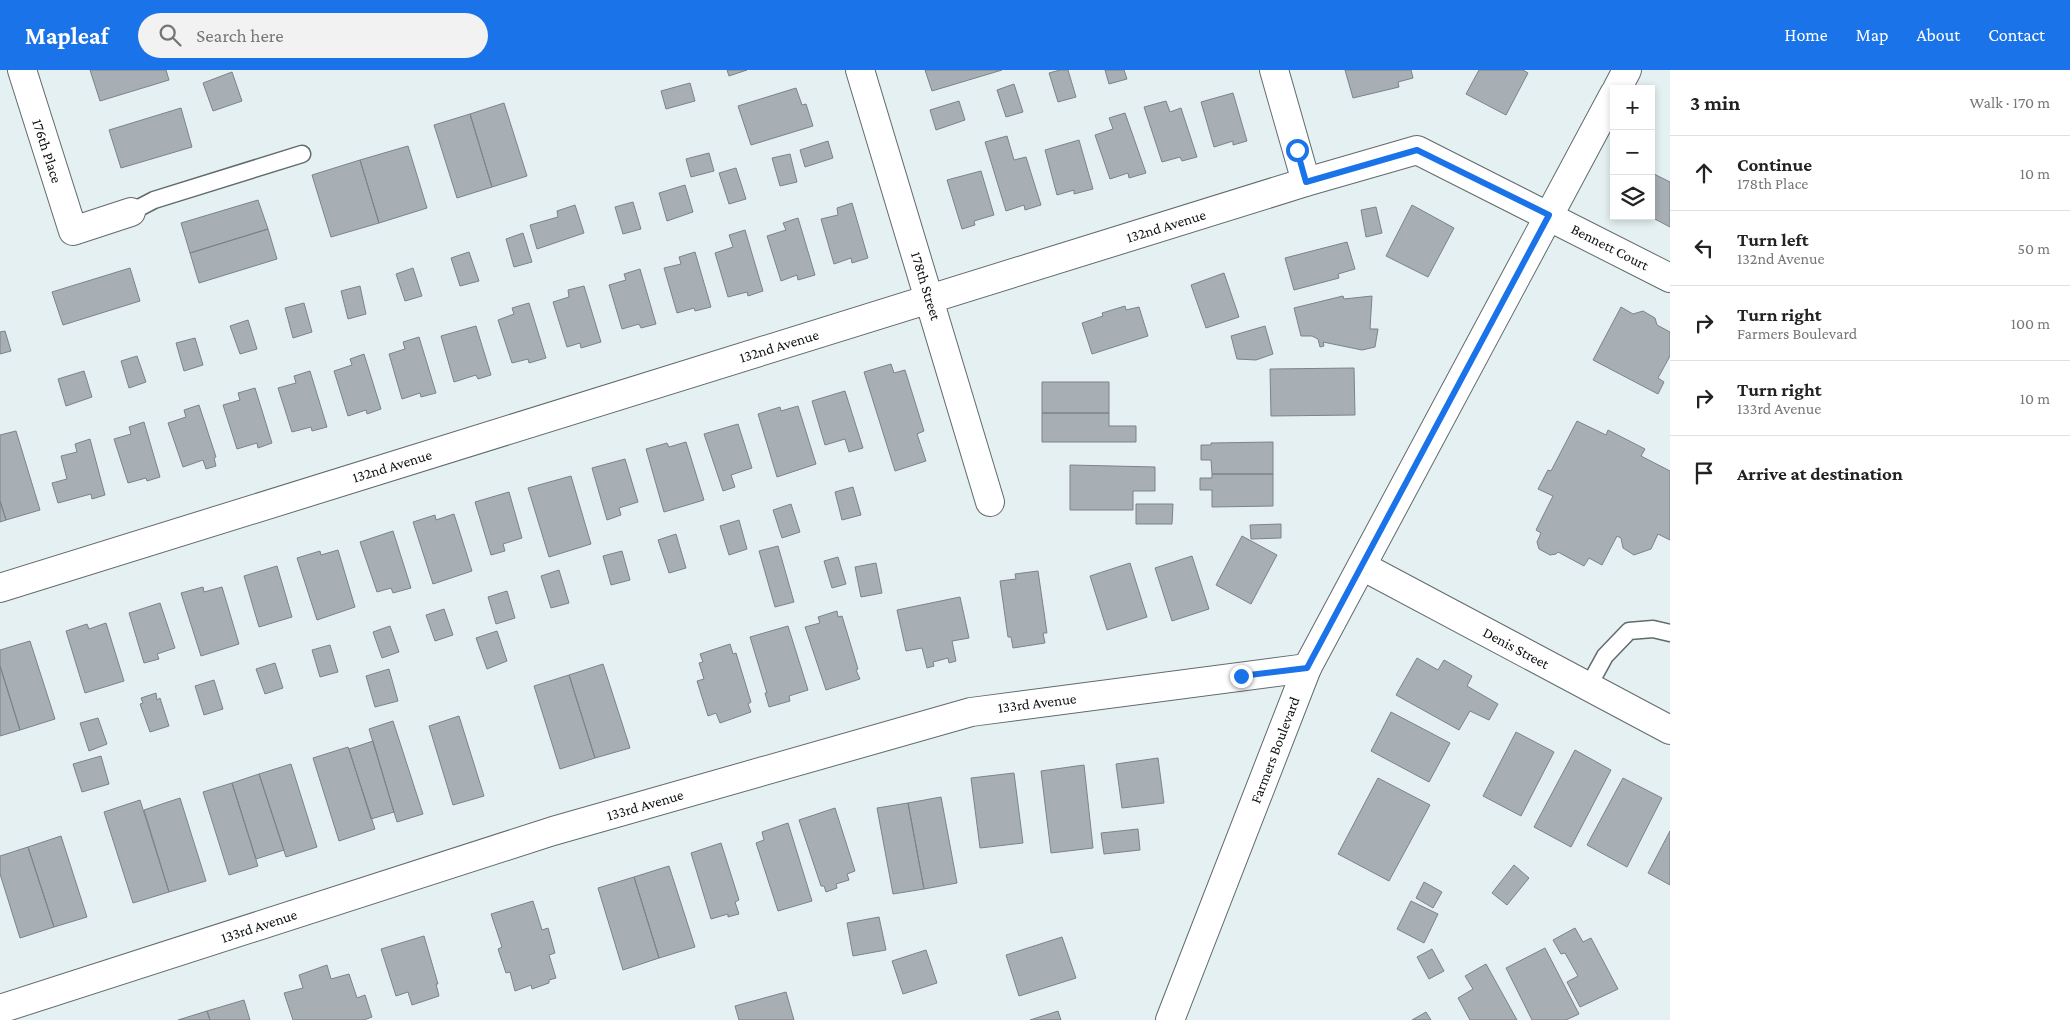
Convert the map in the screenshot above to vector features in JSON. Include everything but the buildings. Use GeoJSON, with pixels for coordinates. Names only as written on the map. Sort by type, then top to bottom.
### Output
{"type":"FeatureCollection","features":[{"type":"Feature","properties":{"kind":"street","name":"176th Place"},"geometry":{"type":"LineString","coordinates":[[22,70],[73,231],[131,212]]}},
{"type":"Feature","properties":{"kind":"street","name":"178th Street"},"geometry":{"type":"LineString","coordinates":[[860,70],[990,502]]}},
{"type":"Feature","properties":{"kind":"street"},"geometry":{"type":"LineString","coordinates":[[1274,70],[1306,182]]}},
{"type":"Feature","properties":{"kind":"street"},"geometry":{"type":"LineString","coordinates":[[1619,85],[1627,70]]}},
{"type":"Feature","properties":{"kind":"street","name":"Farmers Boulevard"},"geometry":{"type":"LineString","coordinates":[[1170,1020],[1307,668],[1610,101]]}},
{"type":"Feature","properties":{"kind":"street","name":"132nd Avenue"},"geometry":{"type":"LineString","coordinates":[[0,588],[1306,182],[1417,150],[1549,215]]}},
{"type":"Feature","properties":{"kind":"street","name":"Bennett Court"},"geometry":{"type":"LineString","coordinates":[[1549,215],[1670,278]]}},
{"type":"Feature","properties":{"kind":"street","name":"Denis Street"},"geometry":{"type":"LineString","coordinates":[[1362,566],[1670,730]]}},
{"type":"Feature","properties":{"kind":"street","name":"133rd Avenue"},"geometry":{"type":"LineString","coordinates":[[0,1009],[553,831],[971,712],[1307,668]]}},
{"type":"Feature","properties":{"kind":"lane"},"geometry":{"type":"LineString","coordinates":[[131,212],[154,200],[302,154]]}},
{"type":"Feature","properties":{"kind":"lane"},"geometry":{"type":"LineString","coordinates":[[1588,687],[1605,656],[1629,631],[1653,629],[1670,633]]}},
{"type":"Feature","properties":{"kind":"route"},"geometry":{"type":"LineString","coordinates":[[1241,676],[1307,668],[1549,215],[1417,150],[1306,182],[1297,150]]}}]}
